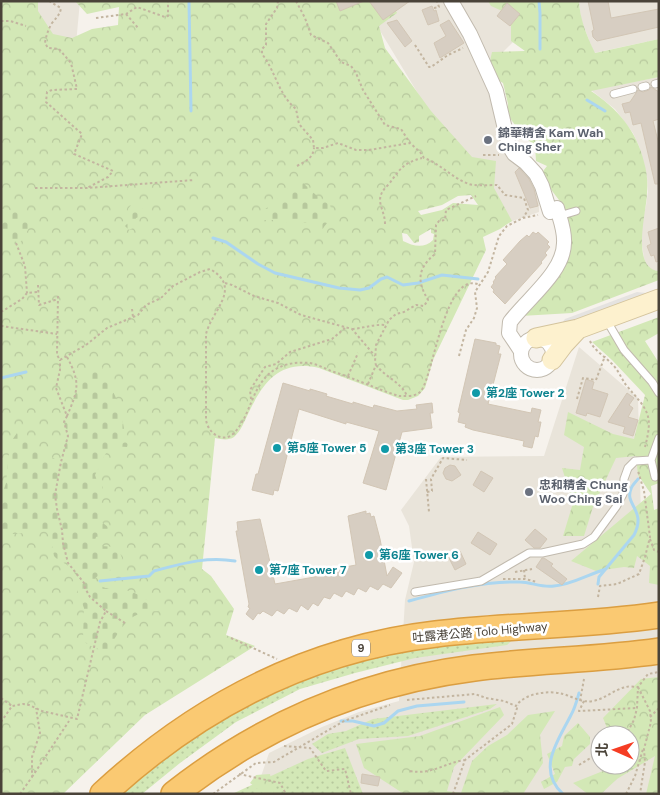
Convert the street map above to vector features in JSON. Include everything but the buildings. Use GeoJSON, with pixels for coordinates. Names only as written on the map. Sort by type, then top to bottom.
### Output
{"type":"FeatureCollection","features":[{"type":"Feature","properties":{"kind":"highway","name":"吐露港公路 Tolo Highway"},"geometry":{"type":"LineString","coordinates":[[103,794],[146,756],[208,713],[258,686],[326,658],[372,645],[434,634],[598,623],[659,615]]}},
{"type":"Feature","properties":{"kind":"highway"},"geometry":{"type":"LineString","coordinates":[[174,794],[214,764],[261,736],[313,710],[374,688],[466,669],[593,659],[659,651]]}},
{"type":"Feature","properties":{"kind":"street"},"geometry":{"type":"LineString","coordinates":[[451,1],[470,34],[496,91],[508,146],[536,174],[565,240],[559,265],[508,325],[509,333],[521,351],[522,361],[525,366],[535,370],[545,368],[564,344],[584,335],[606,319],[659,299]]}},
{"type":"Feature","properties":{"kind":"street"},"geometry":{"type":"LineString","coordinates":[[521,351],[526,342],[536,338],[584,335]]}},
{"type":"Feature","properties":{"kind":"street"},"geometry":{"type":"LineString","coordinates":[[536,338],[546,341],[550,345],[552,360]]}},
{"type":"Feature","properties":{"kind":"lane"},"geometry":{"type":"LineString","coordinates":[[614,94],[633,89]]}},
{"type":"Feature","properties":{"kind":"lane"},"geometry":{"type":"LineString","coordinates":[[554,214],[576,211]]}},
{"type":"Feature","properties":{"kind":"lane"},"geometry":{"type":"LineString","coordinates":[[606,319],[624,350],[652,382],[659,393]]}},
{"type":"Feature","properties":{"kind":"lane"},"geometry":{"type":"LineString","coordinates":[[655,476],[651,460],[659,438]]}},
{"type":"Feature","properties":{"kind":"lane"},"geometry":{"type":"LineString","coordinates":[[415,592],[481,581],[529,553],[542,553],[583,544],[594,537],[616,507],[623,494],[624,479],[628,468],[635,462],[651,460]]}},
{"type":"Feature","properties":{"kind":"path"},"geometry":{"type":"LineString","coordinates":[[49,1],[61,8],[60,14],[46,34],[44,43],[48,48],[59,49],[71,63],[77,90],[52,90],[47,92],[46,102],[82,134],[74,154],[113,171],[108,177],[87,188]]}},
{"type":"Feature","properties":{"kind":"path"},"geometry":{"type":"LineString","coordinates":[[96,18],[126,14],[137,7],[165,17],[168,16],[168,1]]}},
{"type":"Feature","properties":{"kind":"path"},"geometry":{"type":"LineString","coordinates":[[278,1],[277,8],[266,24],[266,45],[262,49],[262,54],[271,65],[280,90],[287,101],[296,109],[299,124],[314,140],[313,154],[309,159],[297,166]]}},
{"type":"Feature","properties":{"kind":"path"},"geometry":{"type":"LineString","coordinates":[[296,1],[312,35],[328,43],[341,62],[351,66],[363,90],[385,125],[401,129],[424,158],[435,162],[452,176],[471,186],[483,184],[497,185],[505,195],[524,198],[528,210],[523,218]]}},
{"type":"Feature","properties":{"kind":"path"},"geometry":{"type":"LineString","coordinates":[[434,8],[439,7],[437,1]]}},
{"type":"Feature","properties":{"kind":"path"},"geometry":{"type":"LineString","coordinates":[[126,14],[139,29]]}},
{"type":"Feature","properties":{"kind":"path"},"geometry":{"type":"LineString","coordinates":[[1,21],[10,21],[26,26]]}},
{"type":"Feature","properties":{"kind":"path"},"geometry":{"type":"LineString","coordinates":[[415,45],[429,67],[466,46]]}},
{"type":"Feature","properties":{"kind":"path"},"geometry":{"type":"LineString","coordinates":[[448,50],[450,54]]}},
{"type":"Feature","properties":{"kind":"path"},"geometry":{"type":"LineString","coordinates":[[439,56],[441,60]]}},
{"type":"Feature","properties":{"kind":"path"},"geometry":{"type":"LineString","coordinates":[[314,148],[323,148],[338,143],[356,150],[369,150],[410,142]]}},
{"type":"Feature","properties":{"kind":"path"},"geometry":{"type":"LineString","coordinates":[[386,224],[380,203],[381,194],[396,172],[407,164],[424,158]]}},
{"type":"Feature","properties":{"kind":"path"},"geometry":{"type":"LineString","coordinates":[[34,188],[87,188],[194,180]]}},
{"type":"Feature","properties":{"kind":"path"},"geometry":{"type":"LineString","coordinates":[[407,396],[403,389],[380,371],[376,365],[376,345],[386,325],[396,314],[416,305],[424,306],[428,300],[419,278],[427,260],[435,254],[436,225],[438,221],[445,220],[446,210],[476,196]]}},
{"type":"Feature","properties":{"kind":"path"},"geometry":{"type":"LineString","coordinates":[[459,356],[466,330],[474,318],[476,308],[475,292],[488,272],[499,236],[507,226],[523,218],[554,214]]}},
{"type":"Feature","properties":{"kind":"path"},"geometry":{"type":"LineString","coordinates":[[1,312],[22,299],[27,293],[25,266],[16,243]]}},
{"type":"Feature","properties":{"kind":"path"},"geometry":{"type":"LineString","coordinates":[[60,360],[86,345],[107,328],[138,315],[146,306],[161,298],[173,286],[210,269],[220,275],[225,283],[225,295],[208,324],[206,334],[206,419],[208,428],[218,436],[230,436],[243,420],[257,388],[277,368],[289,364],[309,363],[391,393],[413,396],[421,391],[430,372],[435,346],[455,296],[461,287],[466,284],[475,283],[480,285]]}},
{"type":"Feature","properties":{"kind":"path"},"geometry":{"type":"LineString","coordinates":[[225,283],[254,296],[278,303],[301,315],[346,328],[362,328],[374,324],[386,325]]}},
{"type":"Feature","properties":{"kind":"path"},"geometry":{"type":"LineString","coordinates":[[38,285],[39,305],[58,299]]}},
{"type":"Feature","properties":{"kind":"path"},"geometry":{"type":"LineString","coordinates":[[27,293],[38,292]]}},
{"type":"Feature","properties":{"kind":"path"},"geometry":{"type":"LineString","coordinates":[[58,296],[57,355],[60,360],[60,370],[56,388],[67,416]]}},
{"type":"Feature","properties":{"kind":"path"},"geometry":{"type":"LineString","coordinates":[[132,309],[133,317]]}},
{"type":"Feature","properties":{"kind":"path"},"geometry":{"type":"LineString","coordinates":[[1,326],[57,334]]}},
{"type":"Feature","properties":{"kind":"path"},"geometry":{"type":"LineString","coordinates":[[251,399],[250,390],[265,367],[276,364],[290,352],[332,339],[346,328]]}},
{"type":"Feature","properties":{"kind":"path"},"geometry":{"type":"LineString","coordinates":[[352,328],[375,356]]}},
{"type":"Feature","properties":{"kind":"path"},"geometry":{"type":"LineString","coordinates":[[584,335],[592,346],[613,364],[648,413],[649,425],[638,472],[644,491],[650,537],[654,550],[659,552]]}},
{"type":"Feature","properties":{"kind":"path"},"geometry":{"type":"LineString","coordinates":[[348,376],[358,353]]}},
{"type":"Feature","properties":{"kind":"path"},"geometry":{"type":"LineString","coordinates":[[577,399],[583,378],[596,380],[605,356]]}},
{"type":"Feature","properties":{"kind":"path"},"geometry":{"type":"LineString","coordinates":[[67,357],[75,375],[76,392],[64,422],[68,436],[61,462],[56,495],[63,543],[68,563],[84,583],[90,597],[106,611],[125,623]]}},
{"type":"Feature","properties":{"kind":"path"},"geometry":{"type":"LineString","coordinates":[[368,384],[376,365]]}},
{"type":"Feature","properties":{"kind":"path"},"geometry":{"type":"LineString","coordinates":[[427,492],[432,491],[431,479],[443,458],[468,460]]}},
{"type":"Feature","properties":{"kind":"path"},"geometry":{"type":"LineString","coordinates":[[426,479],[429,512]]}},
{"type":"Feature","properties":{"kind":"path"},"geometry":{"type":"LineString","coordinates":[[598,597],[600,586],[617,584],[639,574],[650,537]]}},
{"type":"Feature","properties":{"kind":"path"},"geometry":{"type":"LineString","coordinates":[[514,572],[532,568]]}},
{"type":"Feature","properties":{"kind":"path"},"geometry":{"type":"LineString","coordinates":[[524,571],[525,579]]}},
{"type":"Feature","properties":{"kind":"path"},"geometry":{"type":"LineString","coordinates":[[505,575],[503,579],[525,579],[537,582]]}},
{"type":"Feature","properties":{"kind":"path"},"geometry":{"type":"LineString","coordinates":[[1,722],[12,706],[23,704],[42,711],[77,719],[100,622],[106,611]]}},
{"type":"Feature","properties":{"kind":"path"},"geometry":{"type":"LineString","coordinates":[[231,638],[282,661]]}},
{"type":"Feature","properties":{"kind":"path"},"geometry":{"type":"LineString","coordinates":[[631,725],[637,708],[638,686],[648,674],[659,672]]}},
{"type":"Feature","properties":{"kind":"path"},"geometry":{"type":"LineString","coordinates":[[580,701],[584,679]]}},
{"type":"Feature","properties":{"kind":"path"},"geometry":{"type":"LineString","coordinates":[[406,700],[475,694],[516,706],[519,701],[529,695],[563,694],[580,701],[592,701],[626,686],[638,686]]}},
{"type":"Feature","properties":{"kind":"path"},"geometry":{"type":"LineString","coordinates":[[626,794],[635,776],[651,722],[647,702],[638,686]]}},
{"type":"Feature","properties":{"kind":"path"},"geometry":{"type":"LineString","coordinates":[[1,698],[12,706]]}},
{"type":"Feature","properties":{"kind":"path"},"geometry":{"type":"LineString","coordinates":[[410,771],[431,771],[451,762],[464,760],[512,724],[519,701]]}},
{"type":"Feature","properties":{"kind":"path"},"geometry":{"type":"LineString","coordinates":[[584,701],[579,711],[637,708]]}},
{"type":"Feature","properties":{"kind":"path"},"geometry":{"type":"LineString","coordinates":[[212,794],[256,763],[274,762],[344,721],[374,712],[390,704]]}},
{"type":"Feature","properties":{"kind":"path"},"geometry":{"type":"LineString","coordinates":[[32,777],[32,757],[40,733],[36,708]]}},
{"type":"Feature","properties":{"kind":"path"},"geometry":{"type":"LineString","coordinates":[[650,717],[659,708]]}},
{"type":"Feature","properties":{"kind":"path"},"geometry":{"type":"LineString","coordinates":[[20,794],[69,721]]}},
{"type":"Feature","properties":{"kind":"path"},"geometry":{"type":"LineString","coordinates":[[284,746],[310,748],[326,771],[345,769],[351,794]]}},
{"type":"Feature","properties":{"kind":"path"},"geometry":{"type":"LineString","coordinates":[[640,794],[645,762],[644,749]]}},
{"type":"Feature","properties":{"kind":"path"},"geometry":{"type":"LineString","coordinates":[[579,765],[590,758]]}},
{"type":"Feature","properties":{"kind":"path"},"geometry":{"type":"LineString","coordinates":[[453,794],[464,760]]}},
{"type":"Feature","properties":{"kind":"path"},"geometry":{"type":"LineString","coordinates":[[239,774],[280,784],[286,794]]}},
{"type":"Feature","properties":{"kind":"shaded area"},"geometry":{"type":"Polygon","coordinates":[[[35,1],[80,1],[76,44],[49,39],[35,13],[35,1]]]}},
{"type":"Feature","properties":{"kind":"shaded area"},"geometry":{"type":"Polygon","coordinates":[[[362,1],[508,1],[523,32],[485,70],[539,194],[539,212],[486,230],[487,214],[428,110],[362,1]]]}},
{"type":"Feature","properties":{"kind":"shaded area"},"geometry":{"type":"Polygon","coordinates":[[[579,1],[659,1],[659,39],[594,53],[581,19],[579,1]]]}},
{"type":"Feature","properties":{"kind":"shaded area"},"geometry":{"type":"Polygon","coordinates":[[[659,77],[659,271],[652,270],[647,266],[644,258],[641,238],[642,221],[648,191],[647,176],[639,146],[633,133],[615,109],[591,90],[659,77]]]}},
{"type":"Feature","properties":{"kind":"shaded area"},"geometry":{"type":"Polygon","coordinates":[[[637,292],[646,293],[559,327],[565,319],[637,292]]]}},
{"type":"Feature","properties":{"kind":"shaded area"},"geometry":{"type":"Polygon","coordinates":[[[579,347],[638,398],[642,558],[659,549],[659,794],[255,794],[269,753],[322,727],[359,712],[399,701],[405,600],[414,562],[409,526],[401,510],[441,457],[544,456],[579,347]]]}},
{"type":"Feature","properties":{"kind":"green space"},"geometry":{"type":"Polygon","coordinates":[[[1,1],[38,1],[38,11],[53,34],[72,38],[92,29],[118,25],[119,7],[87,14],[75,1],[391,1],[397,13],[379,26],[385,48],[431,111],[472,157],[496,161],[494,188],[512,221],[483,237],[486,250],[433,360],[425,388],[418,396],[403,400],[319,368],[294,367],[283,370],[267,383],[234,437],[227,439],[215,438],[202,569],[211,576],[234,609],[226,635],[255,646],[145,715],[63,794],[1,794],[1,1]],[[471,195],[458,196],[442,205],[418,211],[421,215],[442,210],[453,203],[478,205],[471,195]],[[431,229],[419,236],[419,242],[414,243],[407,234],[402,233],[403,241],[415,245],[426,245],[433,240],[434,234],[431,233],[431,229]]]}},
{"type":"Feature","properties":{"kind":"green space"},"geometry":{"type":"Polygon","coordinates":[[[488,1],[579,1],[582,21],[595,53],[659,39],[659,77],[591,91],[625,121],[641,151],[646,170],[647,185],[642,250],[650,268],[659,271],[659,280],[572,313],[521,316],[559,275],[568,258],[571,238],[562,204],[540,175],[547,166],[536,161],[535,145],[528,140],[518,139],[515,125],[507,114],[508,104],[503,83],[491,74],[492,52],[525,51],[511,41],[511,15],[491,6],[488,1]]]}},
{"type":"Feature","properties":{"kind":"green space"},"geometry":{"type":"Polygon","coordinates":[[[298,182],[303,183],[330,205],[332,215],[321,234],[309,223],[303,223],[295,227],[282,220],[259,220],[260,213],[276,201],[283,192],[298,182]]]}},
{"type":"Feature","properties":{"kind":"green space"},"geometry":{"type":"Polygon","coordinates":[[[132,204],[141,205],[142,213],[136,218],[133,228],[129,230],[125,226],[129,222],[128,209],[132,204]]]}},
{"type":"Feature","properties":{"kind":"green space"},"geometry":{"type":"Polygon","coordinates":[[[1,208],[23,211],[32,221],[25,236],[19,243],[9,239],[1,240],[1,208]]]}},
{"type":"Feature","properties":{"kind":"green space"},"geometry":{"type":"Polygon","coordinates":[[[659,317],[659,333],[645,341],[659,363],[659,483],[651,486],[654,510],[659,508],[659,585],[649,583],[650,566],[637,556],[634,568],[624,567],[596,571],[571,561],[651,494],[638,475],[636,456],[616,458],[593,507],[584,536],[563,536],[573,503],[562,468],[580,470],[584,447],[564,435],[568,412],[613,434],[634,439],[645,395],[592,342],[659,317]]]}},
{"type":"Feature","properties":{"kind":"green space"},"geometry":{"type":"Polygon","coordinates":[[[99,365],[102,367],[120,407],[125,434],[129,443],[127,447],[119,446],[109,450],[95,475],[97,481],[103,487],[99,504],[99,517],[101,522],[111,532],[109,535],[103,534],[96,537],[95,540],[101,546],[115,547],[122,558],[117,565],[95,578],[95,581],[102,587],[137,594],[149,601],[159,611],[148,611],[133,617],[121,628],[107,652],[91,646],[83,639],[84,608],[77,590],[79,578],[66,564],[54,556],[50,535],[46,531],[1,535],[1,498],[6,483],[10,443],[17,433],[24,429],[28,442],[61,462],[68,436],[64,422],[76,392],[76,379],[99,365]]]}},
{"type":"Feature","properties":{"kind":"green space"},"geometry":{"type":"Polygon","coordinates":[[[520,633],[507,645],[415,658],[300,689],[236,722],[180,763],[142,794],[115,794],[234,706],[344,660],[520,633]]]}},
{"type":"Feature","properties":{"kind":"green space"},"geometry":{"type":"Polygon","coordinates":[[[659,677],[659,794],[646,794],[655,756],[640,765],[640,725],[606,725],[603,718],[641,679],[659,677]]]}},
{"type":"Feature","properties":{"kind":"green space"},"geometry":{"type":"Polygon","coordinates":[[[497,704],[490,709],[408,736],[359,739],[322,753],[312,744],[328,734],[346,731],[373,719],[497,704]]]}},
{"type":"Feature","properties":{"kind":"green space"},"geometry":{"type":"Polygon","coordinates":[[[500,707],[504,715],[454,767],[447,791],[461,793],[472,761],[488,746],[507,735],[528,715],[555,711],[540,735],[543,763],[523,794],[404,794],[364,768],[356,744],[420,736],[500,707]]]}},
{"type":"Feature","properties":{"kind":"green space"},"geometry":{"type":"Polygon","coordinates":[[[578,723],[590,737],[590,744],[574,759],[572,766],[565,767],[557,782],[544,789],[541,782],[555,774],[547,754],[562,746],[564,736],[578,723]]]}},
{"type":"Feature","properties":{"kind":"green space"},"geometry":{"type":"Polygon","coordinates":[[[345,748],[363,794],[232,794],[308,759],[345,748]]]}},
{"type":"Feature","properties":{"kind":"green space"},"geometry":{"type":"Polygon","coordinates":[[[270,774],[274,794],[264,794],[250,783],[256,775],[270,774]]]}},
{"type":"Feature","properties":{"kind":"green space"},"geometry":{"type":"Polygon","coordinates":[[[593,775],[624,775],[601,794],[588,794],[573,783],[593,775]]]}},
{"type":"Feature","properties":{"kind":"waterway"},"geometry":{"type":"LineString","coordinates":[[189,1],[191,111]]}},
{"type":"Feature","properties":{"kind":"waterway"},"geometry":{"type":"LineString","coordinates":[[539,1],[540,49]]}},
{"type":"Feature","properties":{"kind":"waterway"},"geometry":{"type":"LineString","coordinates":[[587,100],[605,111]]}},
{"type":"Feature","properties":{"kind":"waterway"},"geometry":{"type":"LineString","coordinates":[[213,238],[226,242],[275,273],[339,288],[360,290],[369,288],[387,277],[403,285],[418,283],[442,275],[478,279]]}},
{"type":"Feature","properties":{"kind":"waterway"},"geometry":{"type":"LineString","coordinates":[[1,378],[26,372]]}},
{"type":"Feature","properties":{"kind":"waterway"},"geometry":{"type":"LineString","coordinates":[[598,584],[599,577],[634,535],[638,520],[630,495],[632,486],[638,479]]}},
{"type":"Feature","properties":{"kind":"waterway"},"geometry":{"type":"LineString","coordinates":[[100,581],[149,576],[154,571],[214,559],[235,561]]}},
{"type":"Feature","properties":{"kind":"waterway"},"geometry":{"type":"LineString","coordinates":[[409,601],[450,590],[492,583],[520,582],[545,586],[560,585],[606,569]]}},
{"type":"Feature","properties":{"kind":"waterway"},"geometry":{"type":"LineString","coordinates":[[563,794],[555,784],[551,775],[550,765],[556,745],[574,710],[579,693]]}},
{"type":"Feature","properties":{"kind":"waterway"},"geometry":{"type":"LineString","coordinates":[[341,721],[353,721],[374,726],[384,723],[398,711],[417,706],[464,702]]}},
{"type":"Feature","properties":{"kind":"place","name":"錦華精舍 Kam Wah Ching Sher"},"geometry":{"type":"Point","coordinates":[488,140]}},
{"type":"Feature","properties":{"kind":"place","name":"第2座 Tower 2"},"geometry":{"type":"Point","coordinates":[476,393]}},
{"type":"Feature","properties":{"kind":"place","name":"第5座 Tower 5"},"geometry":{"type":"Point","coordinates":[277,448]}},
{"type":"Feature","properties":{"kind":"place","name":"第3座 Tower 3"},"geometry":{"type":"Point","coordinates":[385,449]}},
{"type":"Feature","properties":{"kind":"place","name":"忠和精舍 Chung Woo Ching Sai"},"geometry":{"type":"Point","coordinates":[529,492]}},
{"type":"Feature","properties":{"kind":"place","name":"第6座 Tower 6"},"geometry":{"type":"Point","coordinates":[369,555]}},
{"type":"Feature","properties":{"kind":"place","name":"第7座 Tower 7"},"geometry":{"type":"Point","coordinates":[259,570]}}]}
